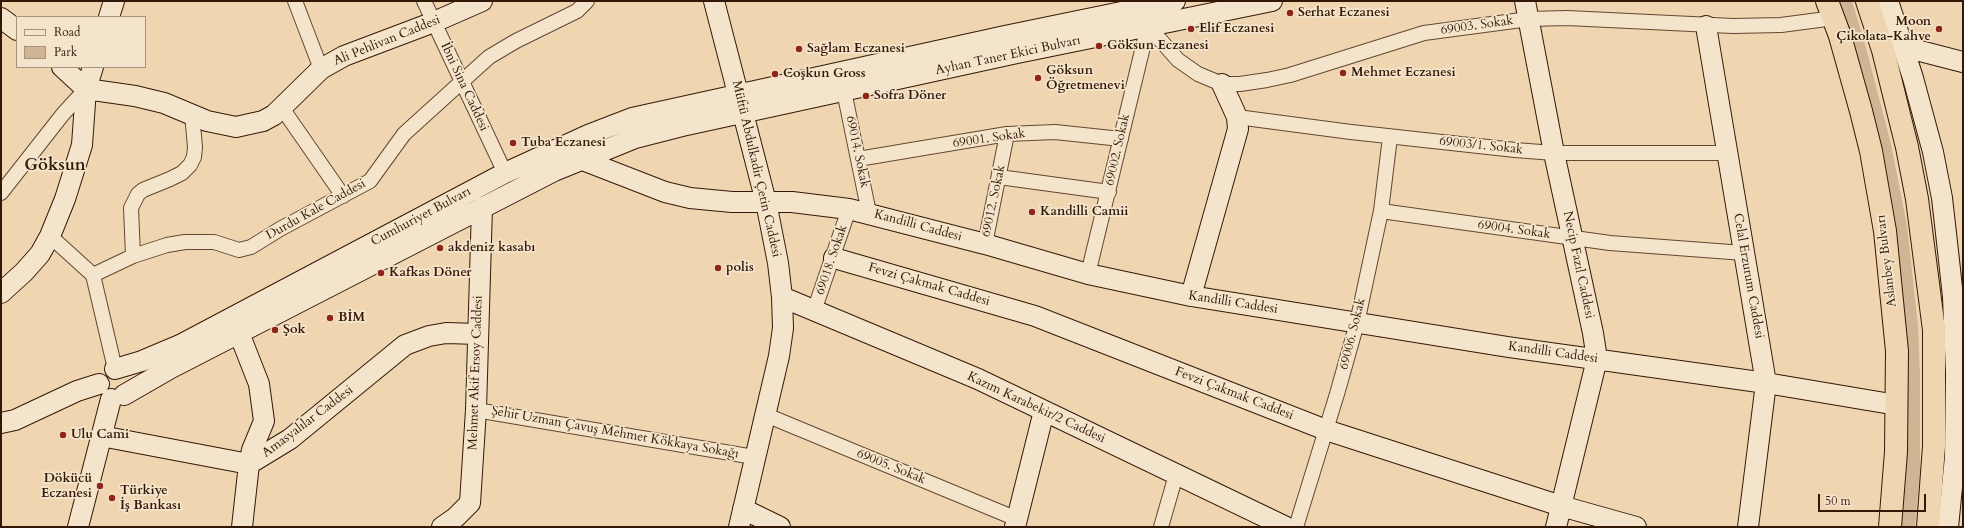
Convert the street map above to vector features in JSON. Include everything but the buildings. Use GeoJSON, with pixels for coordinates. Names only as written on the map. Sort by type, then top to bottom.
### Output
{"type":"FeatureCollection","features":[{"type":"Feature","properties":{"kind":"highway"},"geometry":{"type":"LineString","coordinates":[[1867,1],[1880,40],[1895,95],[1917,199],[1950,334],[1933,466],[1928,527]]}},
{"type":"Feature","properties":{"kind":"highway","name":"Aslanbey Bulvarı"},"geometry":{"type":"LineString","coordinates":[[1830,10],[1861,111],[1879,193],[1894,314],[1897,351],[1897,405],[1896,452],[1890,527]]}},
{"type":"Feature","properties":{"kind":"street"},"geometry":{"type":"LineString","coordinates":[[109,16],[114,1]]}},
{"type":"Feature","properties":{"kind":"street"},"geometry":{"type":"LineString","coordinates":[[295,1],[321,69]]}},
{"type":"Feature","properties":{"kind":"street","name":"İbni Sina Caddesi"},"geometry":{"type":"LineString","coordinates":[[424,1],[505,173]]}},
{"type":"Feature","properties":{"kind":"street","name":"Ali Pehlivan Caddesi"},"geometry":{"type":"LineString","coordinates":[[86,89],[135,96],[164,103],[207,121],[236,127],[263,121],[274,115],[282,108],[321,69],[350,54],[434,22],[482,1]]}},
{"type":"Feature","properties":{"kind":"street","name":"Durdu Kale Caddesi"},"geometry":{"type":"LineString","coordinates":[[93,275],[133,256],[167,244],[185,242],[214,242],[239,250],[251,247],[370,181],[404,134],[490,57],[506,46],[577,11],[586,1]]}},
{"type":"Feature","properties":{"kind":"street","name":"Müftü Abdulkadir Çetin Caddesi"},"geometry":{"type":"LineString","coordinates":[[714,1],[766,202],[778,263],[782,297],[783,328],[779,356],[766,415],[754,457],[741,518]]}},
{"type":"Feature","properties":{"kind":"street","name":"Ayhan Taner Ekici Bulvarı"},"geometry":{"type":"LineString","coordinates":[[744,113],[1017,53],[1176,1]]}},
{"type":"Feature","properties":{"kind":"street","name":"Ayhan Taner Ekici Bulvarı"},"geometry":{"type":"LineString","coordinates":[[739,94],[838,74],[1005,36],[1143,12],[1272,1]]}},
{"type":"Feature","properties":{"kind":"street"},"geometry":{"type":"LineString","coordinates":[[1888,1],[1923,113],[1942,198],[1953,297],[1950,334],[1956,373],[1958,474],[1948,527]]}},
{"type":"Feature","properties":{"kind":"street","name":"69003. Sokak"},"geometry":{"type":"LineString","coordinates":[[1143,12],[1178,60],[1198,74],[1222,84],[1240,84],[1290,75],[1424,33],[1527,10],[1598,20],[1706,26],[1781,25],[1830,10]]}},
{"type":"Feature","properties":{"kind":"street","name":"Necip Fazıl Caddesi"},"geometry":{"type":"LineString","coordinates":[[1527,10],[1554,153],[1593,333],[1597,359],[1556,527]]}},
{"type":"Feature","properties":{"kind":"street","name":"69002. Sokak"},"geometry":{"type":"LineString","coordinates":[[1088,274],[1121,139],[1143,12]]}},
{"type":"Feature","properties":{"kind":"street"},"geometry":{"type":"LineString","coordinates":[[1,18],[16,29]]}},
{"type":"Feature","properties":{"kind":"street","name":"Celal Erzurum Caddesi"},"geometry":{"type":"LineString","coordinates":[[1706,26],[1766,383],[1748,527]]}},
{"type":"Feature","properties":{"kind":"street"},"geometry":{"type":"LineString","coordinates":[[1880,40],[1963,62]]}},
{"type":"Feature","properties":{"kind":"street"},"geometry":{"type":"LineString","coordinates":[[63,68],[86,89]]}},
{"type":"Feature","properties":{"kind":"street"},"geometry":{"type":"LineString","coordinates":[[1,293],[24,272],[40,254],[50,236],[65,199],[82,145],[86,89],[93,68]]}},
{"type":"Feature","properties":{"kind":"street"},"geometry":{"type":"LineString","coordinates":[[1191,296],[1238,130],[1237,117],[1222,84]]}},
{"type":"Feature","properties":{"kind":"street"},"geometry":{"type":"LineString","coordinates":[[1,192],[63,114],[86,89]]}},
{"type":"Feature","properties":{"kind":"street","name":"69014. Sokak"},"geometry":{"type":"LineString","coordinates":[[844,91],[870,213]]}},
{"type":"Feature","properties":{"kind":"street","name":"Cumhuriyet Bulvarı"},"geometry":{"type":"LineString","coordinates":[[739,94],[632,118],[588,135],[505,173],[180,345],[142,361],[106,372],[102,375],[111,393],[157,375],[482,207],[580,159],[654,133],[744,113]]}},
{"type":"Feature","properties":{"kind":"street"},"geometry":{"type":"LineString","coordinates":[[282,108],[343,196]]}},
{"type":"Feature","properties":{"kind":"street"},"geometry":{"type":"LineString","coordinates":[[133,256],[130,208],[138,194],[143,190],[176,176],[190,165],[194,157],[195,147],[192,114]]}},
{"type":"Feature","properties":{"kind":"street","name":"69003/1. Sokak"},"geometry":{"type":"LineString","coordinates":[[1237,117],[1390,137],[1554,153],[1728,153]]}},
{"type":"Feature","properties":{"kind":"street","name":"69001. Sokak"},"geometry":{"type":"LineString","coordinates":[[858,159],[1007,134],[1055,132],[1121,139]]}},
{"type":"Feature","properties":{"kind":"street","name":"69012. Sokak"},"geometry":{"type":"LineString","coordinates":[[985,244],[1000,177],[1007,134]]}},
{"type":"Feature","properties":{"kind":"street","name":"69006. Sokak"},"geometry":{"type":"LineString","coordinates":[[1296,527],[1357,323],[1381,211],[1390,137]]}},
{"type":"Feature","properties":{"kind":"street","name":"Kandilli Caddesi"},"geometry":{"type":"LineString","coordinates":[[580,159],[666,192],[690,198],[732,202],[816,204],[870,213],[1088,274],[1191,296],[1508,347],[1766,383],[1897,405]]}},
{"type":"Feature","properties":{"kind":"street"},"geometry":{"type":"LineString","coordinates":[[1000,177],[1109,192]]}},
{"type":"Feature","properties":{"kind":"street","name":"Mehmet Akif Ersoy Caddesi"},"geometry":{"type":"LineString","coordinates":[[467,527],[476,410],[482,207]]}},
{"type":"Feature","properties":{"kind":"street","name":"69018. Sokak"},"geometry":{"type":"LineString","coordinates":[[814,311],[834,258],[849,209]]}},
{"type":"Feature","properties":{"kind":"street","name":"69004. Sokak"},"geometry":{"type":"LineString","coordinates":[[1381,211],[1626,245],[1744,253]]}},
{"type":"Feature","properties":{"kind":"street"},"geometry":{"type":"LineString","coordinates":[[1,423],[15,420],[77,391],[111,393],[128,387],[127,378],[124,374],[115,369],[93,275],[50,236]]}},
{"type":"Feature","properties":{"kind":"street","name":"Fevzi Çakmak Caddesi"},"geometry":{"type":"LineString","coordinates":[[834,258],[1035,316],[1326,430],[1561,506],[1636,527]]}},
{"type":"Feature","properties":{"kind":"street","name":"Kazım Karabekir/2 Caddesi"},"geometry":{"type":"LineString","coordinates":[[782,297],[978,379],[1286,527]]}},
{"type":"Feature","properties":{"kind":"street"},"geometry":{"type":"LineString","coordinates":[[239,333],[254,368],[264,410],[264,421],[252,450],[249,464],[242,527]]}},
{"type":"Feature","properties":{"kind":"street","name":"Amasyalılar Caddesi"},"geometry":{"type":"LineString","coordinates":[[101,436],[249,464],[290,439],[405,346],[429,336],[446,333],[478,334]]}},
{"type":"Feature","properties":{"kind":"street"},"geometry":{"type":"LineString","coordinates":[[78,527],[111,393]]}},
{"type":"Feature","properties":{"kind":"street","name":"Şehit Uzman Çavuş Mehmet Kökkaya Sokağı"},"geometry":{"type":"LineString","coordinates":[[476,410],[754,457]]}},
{"type":"Feature","properties":{"kind":"street"},"geometry":{"type":"LineString","coordinates":[[1016,523],[1044,410]]}},
{"type":"Feature","properties":{"kind":"street","name":"69005. Sokak"},"geometry":{"type":"LineString","coordinates":[[766,415],[1016,523]]}},
{"type":"Feature","properties":{"kind":"street"},"geometry":{"type":"LineString","coordinates":[[1933,466],[1958,474]]}},
{"type":"Feature","properties":{"kind":"street"},"geometry":{"type":"LineString","coordinates":[[1161,527],[1176,475]]}},
{"type":"Feature","properties":{"kind":"street"},"geometry":{"type":"LineString","coordinates":[[442,527],[455,518],[470,503]]}},
{"type":"Feature","properties":{"kind":"street"},"geometry":{"type":"LineString","coordinates":[[741,518],[780,527]]}},
{"type":"Feature","properties":{"kind":"green space"},"geometry":{"type":"Polygon","coordinates":[[[1839,1],[1852,1],[1865,44],[1891,144],[1907,226],[1918,326],[1920,375],[1920,470],[1915,527],[1901,527],[1906,468],[1907,379],[1854,46],[1839,1]]]}},
{"type":"Feature","properties":{"kind":"place","name":"Serhat Eczanesi"},"geometry":{"type":"Point","coordinates":[1290,13]}},
{"type":"Feature","properties":{"kind":"place","name":"Elif Eczanesi"},"geometry":{"type":"Point","coordinates":[1191,29]}},
{"type":"Feature","properties":{"kind":"place","name":"Moon Çikolata-Kahve"},"geometry":{"type":"Point","coordinates":[1939,29]}},
{"type":"Feature","properties":{"kind":"place","name":"Göksun Eczanesi"},"geometry":{"type":"Point","coordinates":[1099,46]}},
{"type":"Feature","properties":{"kind":"place","name":"Sağlam Eczanesi"},"geometry":{"type":"Point","coordinates":[799,49]}},
{"type":"Feature","properties":{"kind":"place","name":"Mehmet Eczanesi"},"geometry":{"type":"Point","coordinates":[1343,73]}},
{"type":"Feature","properties":{"kind":"place","name":"Coşkun Gross"},"geometry":{"type":"Point","coordinates":[775,74]}},
{"type":"Feature","properties":{"kind":"place","name":"Göksun Öğretmenevi"},"geometry":{"type":"Point","coordinates":[1038,78]}},
{"type":"Feature","properties":{"kind":"place","name":"Sofra Döner"},"geometry":{"type":"Point","coordinates":[866,96]}},
{"type":"Feature","properties":{"kind":"place","name":"Tuba Eczanesi"},"geometry":{"type":"Point","coordinates":[513,143]}},
{"type":"Feature","properties":{"kind":"place","name":"Kandilli Camii"},"geometry":{"type":"Point","coordinates":[1032,212]}},
{"type":"Feature","properties":{"kind":"place","name":"akdeniz kasabı"},"geometry":{"type":"Point","coordinates":[440,248]}},
{"type":"Feature","properties":{"kind":"place","name":"polis"},"geometry":{"type":"Point","coordinates":[718,268]}},
{"type":"Feature","properties":{"kind":"place","name":"Kafkas Döner"},"geometry":{"type":"Point","coordinates":[381,273]}},
{"type":"Feature","properties":{"kind":"place","name":"BİM"},"geometry":{"type":"Point","coordinates":[330,318]}},
{"type":"Feature","properties":{"kind":"place","name":"Şok"},"geometry":{"type":"Point","coordinates":[275,330]}},
{"type":"Feature","properties":{"kind":"place","name":"Ulu Cami"},"geometry":{"type":"Point","coordinates":[63,435]}},
{"type":"Feature","properties":{"kind":"place","name":"Dökücü Eczanesi"},"geometry":{"type":"Point","coordinates":[100,486]}},
{"type":"Feature","properties":{"kind":"place","name":"Türkiye İş Bankası"},"geometry":{"type":"Point","coordinates":[112,498]}},
{"type":"Feature","properties":{"kind":"district","name":"Göksun"},"geometry":{"type":"Point","coordinates":[55,166]}}]}
